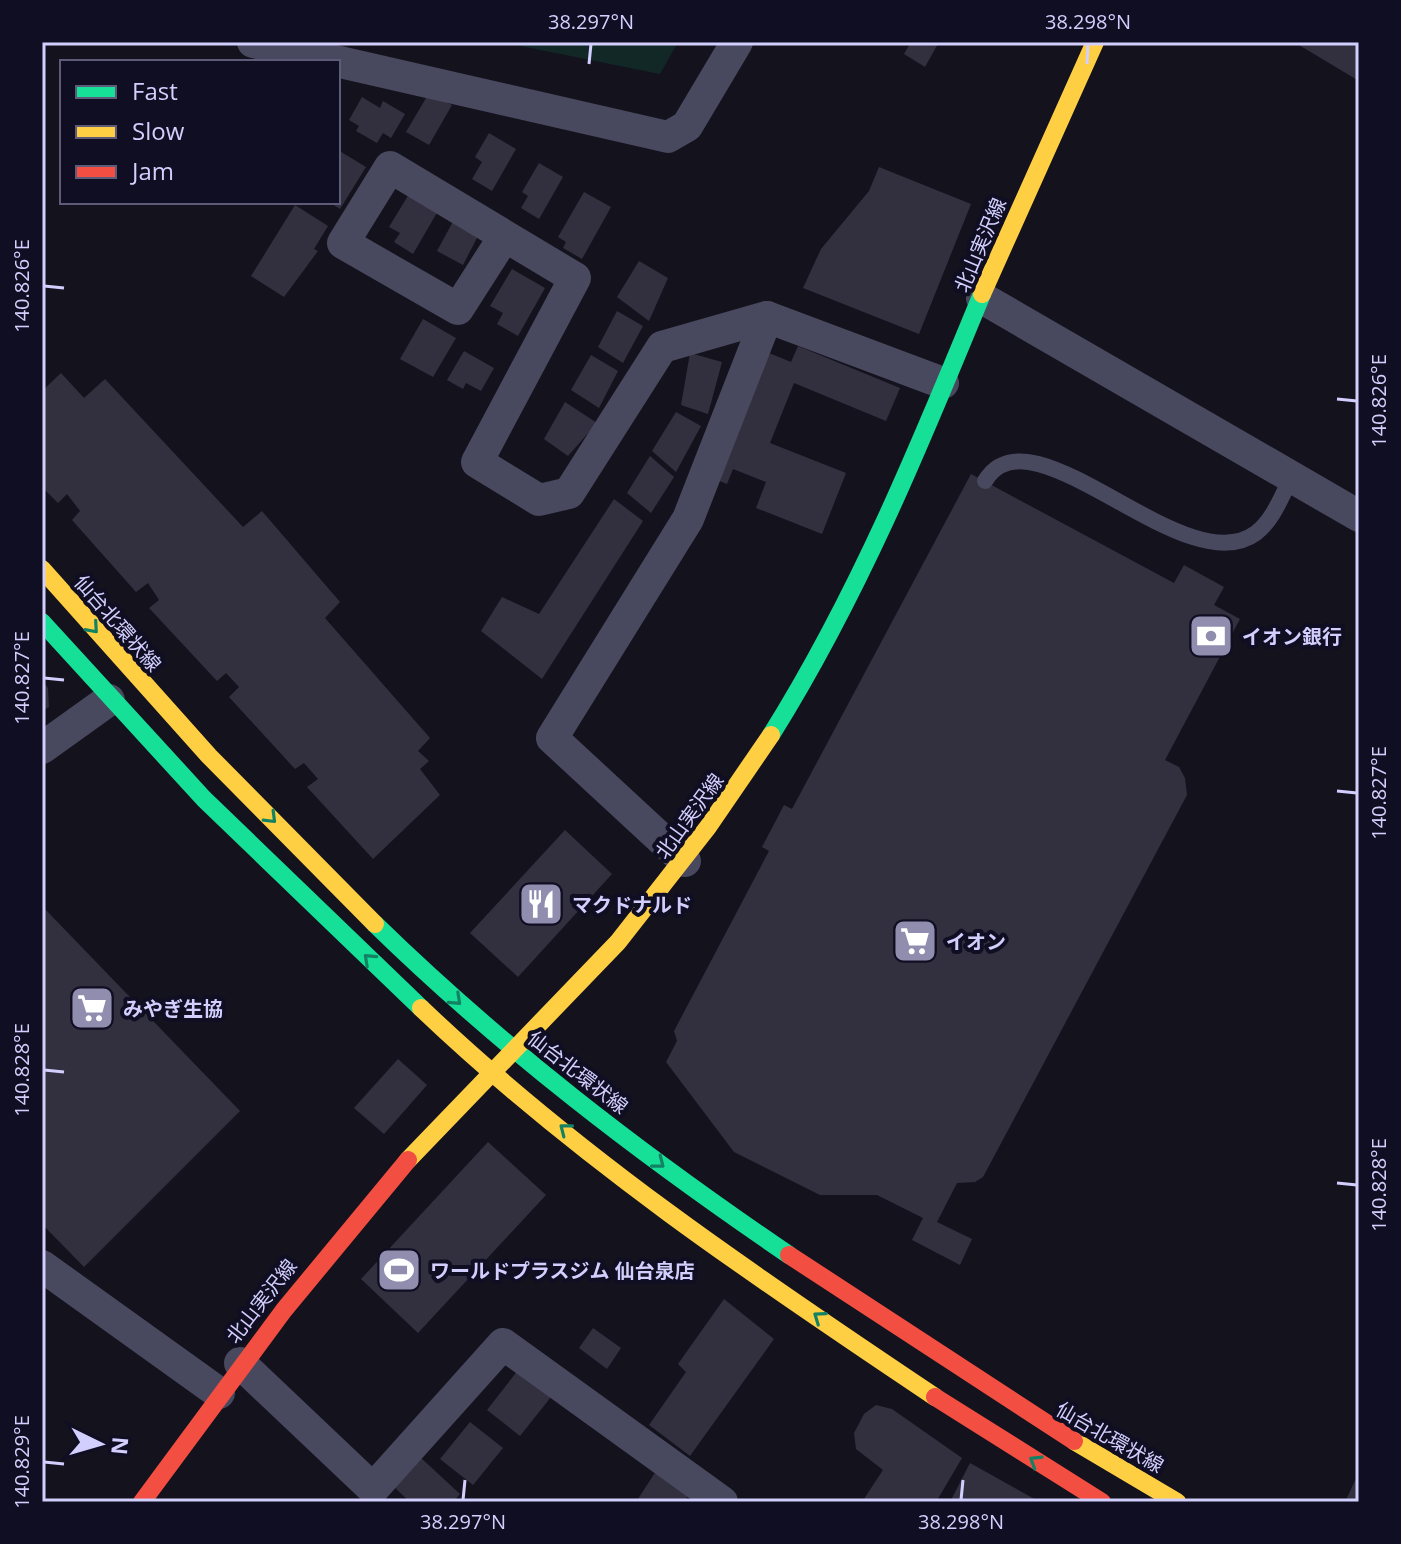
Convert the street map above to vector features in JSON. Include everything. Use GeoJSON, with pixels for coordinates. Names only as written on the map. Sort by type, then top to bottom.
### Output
{"type":"FeatureCollection","features":[{"type":"Feature","properties":{"kind":"main road","name":"北山実沢線"},"geometry":{"type":"LineString","coordinates":[[142,1502],[240,1363],[332,1246],[491,1072],[568,997],[685,861],[803,686],[906,473],[1049,137],[1095,42]]}},
{"type":"Feature","properties":{"kind":"main road","name":"仙台北環状線"},"geometry":{"type":"LineString","coordinates":[[42,569],[137,679],[235,782],[456,1000],[513,1049],[731,1216],[1048,1427],[1177,1502]]}},
{"type":"Feature","properties":{"kind":"main road"},"geometry":{"type":"LineString","coordinates":[[42,622],[109,700],[263,862],[491,1072],[694,1231],[900,1374],[1102,1502]]}},
{"type":"Feature","properties":{"kind":"street"},"geometry":{"type":"LineString","coordinates":[[253,42],[332,60]]}},
{"type":"Feature","properties":{"kind":"street"},"geometry":{"type":"LineString","coordinates":[[340,62],[668,137],[687,126],[737,42]]}},
{"type":"Feature","properties":{"kind":"street"},"geometry":{"type":"LineString","coordinates":[[504,237],[458,309],[343,243],[390,167],[575,278],[477,462],[539,500],[569,493],[662,347],[767,317],[943,383]]}},
{"type":"Feature","properties":{"kind":"street"},"geometry":{"type":"LineString","coordinates":[[982,298],[1359,516]]}},
{"type":"Feature","properties":{"kind":"street"},"geometry":{"type":"LineString","coordinates":[[685,861],[552,738],[688,519],[767,317]]}},
{"type":"Feature","properties":{"kind":"street"},"geometry":{"type":"LineString","coordinates":[[42,748],[109,700]]}},
{"type":"Feature","properties":{"kind":"street"},"geometry":{"type":"LineString","coordinates":[[42,1266],[219,1393]]}},
{"type":"Feature","properties":{"kind":"street"},"geometry":{"type":"LineString","coordinates":[[240,1363],[373,1489],[503,1344],[722,1502]]}},
{"type":"Feature","properties":{"kind":"lane"},"geometry":{"type":"LineString","coordinates":[[985,481],[993,468],[1003,463],[1021,460],[1051,468],[1193,538],[1226,546],[1254,534],[1268,522],[1292,476]]}},
{"type":"Feature","properties":{"kind":"green space"},"geometry":{"type":"Polygon","coordinates":[[[501,42],[678,42],[660,74],[501,42]]]}},
{"type":"Feature","properties":{"kind":"building"},"geometry":{"type":"Polygon","coordinates":[[[911,42],[939,42],[925,67],[904,54],[911,42]]]}},
{"type":"Feature","properties":{"kind":"building"},"geometry":{"type":"Polygon","coordinates":[[[1294,42],[1359,42],[1359,81],[1294,42]]]}},
{"type":"Feature","properties":{"kind":"building"},"geometry":{"type":"Polygon","coordinates":[[[429,93],[452,105],[429,145],[406,132],[429,93]]]}},
{"type":"Feature","properties":{"kind":"building"},"geometry":{"type":"Polygon","coordinates":[[[362,97],[380,108],[383,101],[405,114],[391,138],[383,133],[377,143],[356,131],[359,126],[349,120],[362,97]]]}},
{"type":"Feature","properties":{"kind":"building"},"geometry":{"type":"Polygon","coordinates":[[[489,133],[516,149],[492,191],[472,179],[482,162],[475,157],[489,133]]]}},
{"type":"Feature","properties":{"kind":"building"},"geometry":{"type":"Polygon","coordinates":[[[340,151],[366,167],[340,209],[332,204],[340,204],[340,151]]]}},
{"type":"Feature","properties":{"kind":"building"},"geometry":{"type":"Polygon","coordinates":[[[539,163],[563,177],[539,219],[521,208],[528,196],[522,192],[539,163]]]}},
{"type":"Feature","properties":{"kind":"building"},"geometry":{"type":"Polygon","coordinates":[[[879,167],[971,204],[919,334],[803,288],[821,249],[869,191],[879,167]]]}},
{"type":"Feature","properties":{"kind":"building"},"geometry":{"type":"Polygon","coordinates":[[[584,192],[611,207],[582,259],[563,248],[566,242],[558,237],[584,192]]]}},
{"type":"Feature","properties":{"kind":"building"},"geometry":{"type":"Polygon","coordinates":[[[409,194],[438,211],[413,254],[394,242],[400,233],[389,227],[409,194]]]}},
{"type":"Feature","properties":{"kind":"building"},"geometry":{"type":"Polygon","coordinates":[[[295,205],[328,226],[314,249],[318,251],[284,297],[251,276],[295,205]]]}},
{"type":"Feature","properties":{"kind":"building"},"geometry":{"type":"Polygon","coordinates":[[[456,216],[481,230],[463,265],[437,251],[456,216]]]}},
{"type":"Feature","properties":{"kind":"building"},"geometry":{"type":"Polygon","coordinates":[[[639,261],[668,278],[649,321],[617,297],[639,261]]]}},
{"type":"Feature","properties":{"kind":"building"},"geometry":{"type":"Polygon","coordinates":[[[512,269],[545,288],[518,336],[497,324],[503,313],[490,306],[512,269]]]}},
{"type":"Feature","properties":{"kind":"building"},"geometry":{"type":"Polygon","coordinates":[[[617,311],[643,326],[623,363],[598,347],[617,311]]]}},
{"type":"Feature","properties":{"kind":"building"},"geometry":{"type":"Polygon","coordinates":[[[423,319],[456,338],[433,377],[400,359],[423,319]]]}},
{"type":"Feature","properties":{"kind":"building"},"geometry":{"type":"Polygon","coordinates":[[[798,346],[900,388],[886,421],[794,383],[770,443],[846,473],[822,534],[756,508],[766,482],[733,469],[727,484],[717,480],[769,353],[791,362],[798,346]]]}},
{"type":"Feature","properties":{"kind":"building"},"geometry":{"type":"Polygon","coordinates":[[[464,351],[494,368],[481,391],[466,383],[463,389],[447,380],[464,351]]]}},
{"type":"Feature","properties":{"kind":"building"},"geometry":{"type":"Polygon","coordinates":[[[690,353],[722,362],[708,414],[681,405],[690,353]]]}},
{"type":"Feature","properties":{"kind":"building"},"geometry":{"type":"Polygon","coordinates":[[[591,355],[618,371],[599,408],[571,390],[591,355]]]}},
{"type":"Feature","properties":{"kind":"building"},"geometry":{"type":"Polygon","coordinates":[[[61,373],[84,398],[105,379],[243,527],[262,511],[340,602],[325,618],[430,738],[418,751],[429,761],[420,769],[440,795],[373,859],[307,787],[318,779],[304,763],[295,769],[229,697],[239,687],[226,673],[217,681],[149,608],[159,600],[148,583],[136,592],[72,520],[80,511],[67,494],[58,503],[42,487],[42,391],[61,373]]]}},
{"type":"Feature","properties":{"kind":"building"},"geometry":{"type":"Polygon","coordinates":[[[565,402],[597,423],[568,456],[544,439],[565,402]]]}},
{"type":"Feature","properties":{"kind":"building"},"geometry":{"type":"Polygon","coordinates":[[[676,412],[701,426],[676,472],[652,451],[676,412]]]}},
{"type":"Feature","properties":{"kind":"building"},"geometry":{"type":"Polygon","coordinates":[[[650,456],[674,477],[651,513],[627,493],[650,456]]]}},
{"type":"Feature","properties":{"kind":"building","name":"イオン"},"geometry":{"type":"Polygon","coordinates":[[[971,474],[1174,583],[1184,565],[1224,587],[1214,605],[1240,619],[1165,760],[1179,767],[1185,778],[1187,795],[983,1177],[975,1182],[957,1183],[937,1222],[972,1239],[960,1265],[912,1240],[923,1218],[877,1195],[820,1195],[734,1152],[666,1062],[677,1041],[674,1031],[769,851],[762,847],[784,805],[792,809],[971,474]]]}},
{"type":"Feature","properties":{"kind":"building"},"geometry":{"type":"Polygon","coordinates":[[[614,499],[643,521],[542,679],[481,631],[502,597],[539,614],[614,499]]]}},
{"type":"Feature","properties":{"kind":"building"},"geometry":{"type":"Polygon","coordinates":[[[42,680],[48,688],[49,707],[42,711],[42,680]]]}},
{"type":"Feature","properties":{"kind":"building","name":"マクドナルド"},"geometry":{"type":"Polygon","coordinates":[[[565,830],[612,874],[518,977],[470,933],[565,830]]]}},
{"type":"Feature","properties":{"kind":"building","name":"みやぎ生協"},"geometry":{"type":"Polygon","coordinates":[[[42,906],[240,1111],[84,1267],[42,1224],[42,906]]]}},
{"type":"Feature","properties":{"kind":"building"},"geometry":{"type":"Polygon","coordinates":[[[398,1059],[427,1085],[384,1134],[354,1108],[398,1059]]]}},
{"type":"Feature","properties":{"kind":"building"},"geometry":{"type":"Polygon","coordinates":[[[488,1142],[546,1195],[418,1333],[361,1279],[488,1142]]]}},
{"type":"Feature","properties":{"kind":"building"},"geometry":{"type":"Polygon","coordinates":[[[724,1299],[774,1339],[690,1456],[649,1425],[686,1372],[678,1364],[724,1299]]]}},
{"type":"Feature","properties":{"kind":"building"},"geometry":{"type":"Polygon","coordinates":[[[593,1328],[621,1348],[607,1369],[579,1348],[593,1328]]]}},
{"type":"Feature","properties":{"kind":"building"},"geometry":{"type":"Polygon","coordinates":[[[522,1365],[555,1392],[520,1436],[487,1410],[522,1365]]]}},
{"type":"Feature","properties":{"kind":"building"},"geometry":{"type":"Polygon","coordinates":[[[876,1405],[892,1409],[962,1458],[936,1502],[862,1502],[883,1470],[856,1449],[854,1433],[864,1414],[876,1405]]]}},
{"type":"Feature","properties":{"kind":"building"},"geometry":{"type":"Polygon","coordinates":[[[470,1422],[503,1448],[473,1485],[440,1459],[470,1422]]]}},
{"type":"Feature","properties":{"kind":"building"},"geometry":{"type":"Polygon","coordinates":[[[420,1457],[460,1494],[453,1502],[410,1502],[393,1486],[420,1457]]]}},
{"type":"Feature","properties":{"kind":"building"},"geometry":{"type":"Polygon","coordinates":[[[970,1463],[1040,1502],[950,1502],[970,1463]]]}},
{"type":"Feature","properties":{"kind":"building"},"geometry":{"type":"Polygon","coordinates":[[[660,1465],[693,1489],[684,1502],[636,1502],[660,1465]]]}},
{"type":"Feature","properties":{"kind":"building"},"geometry":{"type":"Polygon","coordinates":[[[1359,1472],[1359,1502],[1345,1502],[1359,1472]]]}},
{"type":"Feature","properties":{"kind":"traffic: fast"},"geometry":{"type":"LineString","coordinates":[[771,735],[860,574],[911,463],[982,294]]}},
{"type":"Feature","properties":{"kind":"traffic: fast"},"geometry":{"type":"LineString","coordinates":[[42,622],[204,799],[421,1008]]}},
{"type":"Feature","properties":{"kind":"traffic: fast"},"geometry":{"type":"LineString","coordinates":[[375,924],[473,1014],[574,1098],[680,1179],[789,1255]]}},
{"type":"Feature","properties":{"kind":"traffic: slow"},"geometry":{"type":"LineString","coordinates":[[982,294],[1095,42]]}},
{"type":"Feature","properties":{"kind":"traffic: slow"},"geometry":{"type":"LineString","coordinates":[[42,569],[209,756],[375,924]]}},
{"type":"Feature","properties":{"kind":"traffic: slow"},"geometry":{"type":"LineString","coordinates":[[408,1160],[618,942],[708,827],[771,735]]}},
{"type":"Feature","properties":{"kind":"traffic: slow"},"geometry":{"type":"LineString","coordinates":[[421,1008],[480,1062],[605,1165],[735,1261],[935,1397]]}},
{"type":"Feature","properties":{"kind":"traffic: slow"},"geometry":{"type":"LineString","coordinates":[[1074,1441],[1177,1502]]}},
{"type":"Feature","properties":{"kind":"traffic: jam"},"geometry":{"type":"LineString","coordinates":[[142,1502],[284,1310],[408,1160]]}},
{"type":"Feature","properties":{"kind":"traffic: jam"},"geometry":{"type":"LineString","coordinates":[[789,1255],[1074,1441]]}},
{"type":"Feature","properties":{"kind":"traffic: jam"},"geometry":{"type":"LineString","coordinates":[[935,1397],[1102,1502]]}},
{"type":"Feature","properties":{"kind":"place","name":"イオン銀行"},"geometry":{"type":"Point","coordinates":[1211,636]}},
{"type":"Feature","properties":{"kind":"place","name":"マクドナルド"},"geometry":{"type":"Point","coordinates":[541,904]}},
{"type":"Feature","properties":{"kind":"place","name":"イオン"},"geometry":{"type":"Point","coordinates":[915,941]}},
{"type":"Feature","properties":{"kind":"place","name":"みやぎ生協"},"geometry":{"type":"Point","coordinates":[92,1008]}},
{"type":"Feature","properties":{"kind":"place","name":"ワールドプラスジム 仙台泉店"},"geometry":{"type":"Point","coordinates":[399,1270]}}]}
